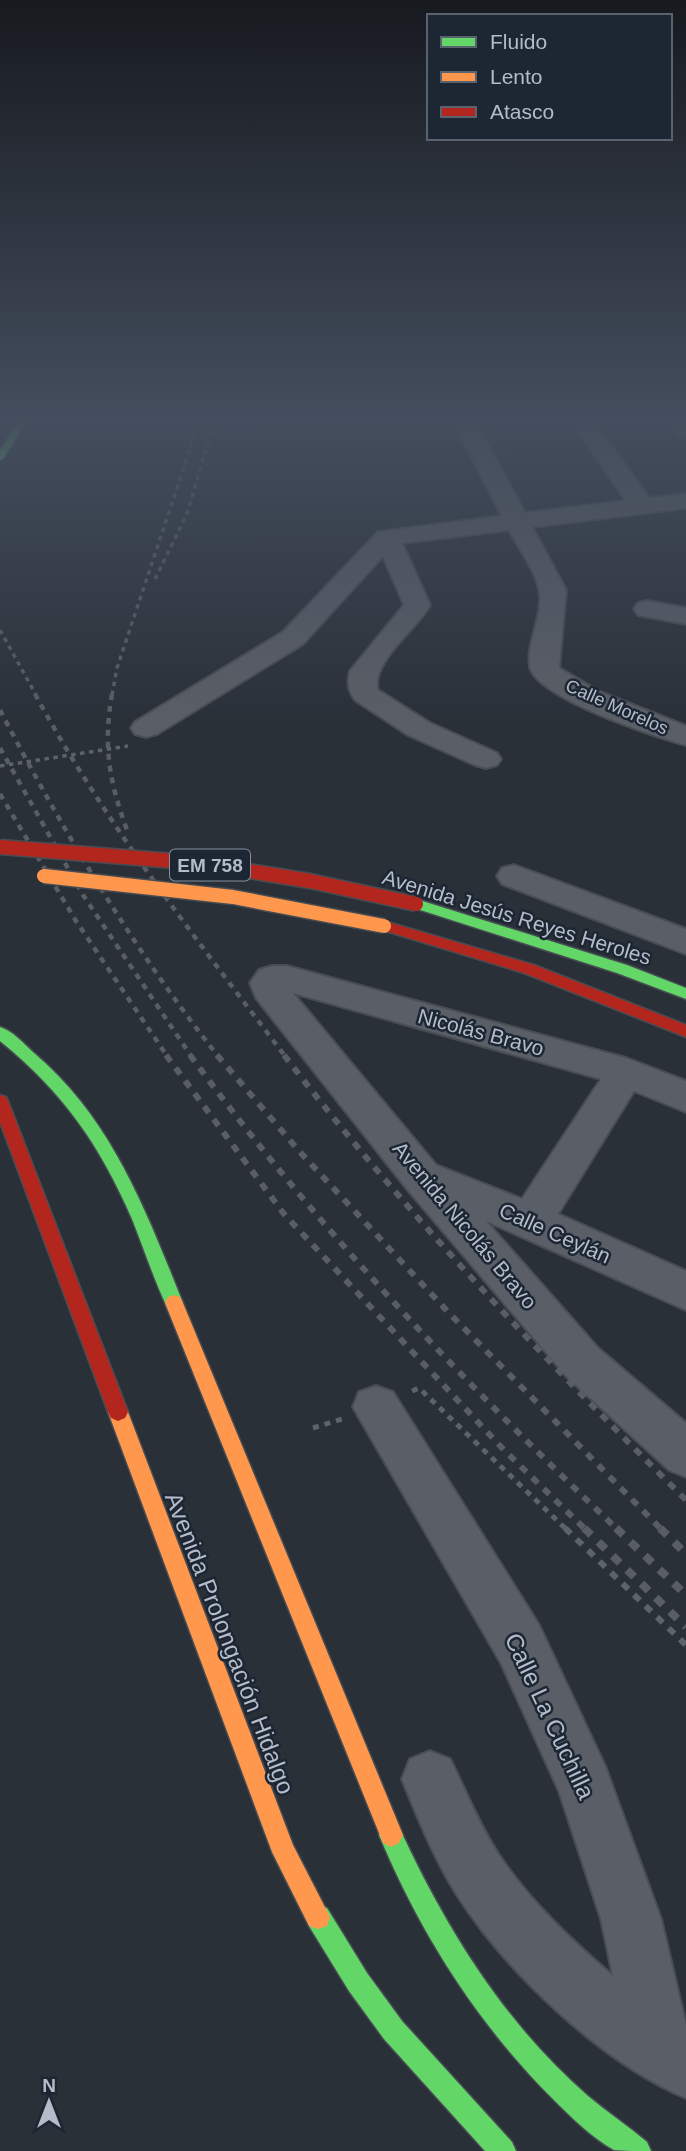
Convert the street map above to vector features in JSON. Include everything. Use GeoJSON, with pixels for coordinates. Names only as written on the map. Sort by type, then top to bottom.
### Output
{"type":"FeatureCollection","features":[{"type":"Feature","properties":{"kind":"highway","name":"Avenida Jesús Reyes Heroles"},"geometry":{"type":"LineString","coordinates":[[0,847],[199,863],[310,881],[416,904],[622,969],[686,994]]}},
{"type":"Feature","properties":{"kind":"highway","name":"EM 758"},"geometry":{"type":"LineString","coordinates":[[27,875],[233,897],[384,926],[529,969],[686,1031]]}},
{"type":"Feature","properties":{"kind":"highway"},"geometry":{"type":"LineString","coordinates":[[0,1033],[54,1076],[97,1131],[114,1163],[269,1527],[391,1839],[444,1943],[481,2000],[526,2055],[577,2104],[638,2151]]}},
{"type":"Feature","properties":{"kind":"highway","name":"Avenida Prolongación Hidalgo"},"geometry":{"type":"LineString","coordinates":[[0,1101],[284,1852],[311,1908],[343,1963],[376,2010],[503,2151]]}},
{"type":"Feature","properties":{"kind":"street"},"geometry":{"type":"LineString","coordinates":[[137,737],[293,638],[387,537],[520,519]]}},
{"type":"Feature","properties":{"kind":"street","name":"Calle Morelos"},"geometry":{"type":"LineString","coordinates":[[514,520],[553,590],[556,603],[544,659],[545,670],[554,679],[592,698],[686,736]]}},
{"type":"Feature","properties":{"kind":"street"},"geometry":{"type":"LineString","coordinates":[[387,537],[417,605],[374,657],[362,678],[361,687],[365,694],[419,729],[486,759]]}},
{"type":"Feature","properties":{"kind":"street"},"geometry":{"type":"LineString","coordinates":[[647,609],[686,616]]}},
{"type":"Feature","properties":{"kind":"street"},"geometry":{"type":"LineString","coordinates":[[514,876],[686,942]]}},
{"type":"Feature","properties":{"kind":"street","name":"Nicolás Bravo"},"geometry":{"type":"LineString","coordinates":[[272,979],[287,979],[626,1072],[686,1097]]}},
{"type":"Feature","properties":{"kind":"street","name":"Avenida Nicolás Bravo"},"geometry":{"type":"LineString","coordinates":[[272,979],[268,982],[270,989],[422,1177],[582,1362],[686,1454]]}},
{"type":"Feature","properties":{"kind":"street"},"geometry":{"type":"LineString","coordinates":[[531,1221],[626,1072]]}},
{"type":"Feature","properties":{"kind":"street","name":"Calle Ceylán"},"geometry":{"type":"LineString","coordinates":[[422,1177],[531,1221],[686,1291]]}},
{"type":"Feature","properties":{"kind":"street","name":"Calle La Cuchilla"},"geometry":{"type":"LineString","coordinates":[[376,1408],[520,1644],[585,1786],[631,1919],[674,2059]]}},
{"type":"Feature","properties":{"kind":"street"},"geometry":{"type":"LineString","coordinates":[[430,1780],[478,1876],[536,1946],[674,2059]]}},
{"type":"Feature","properties":{"kind":"path"},"geometry":{"type":"LineString","coordinates":[[0,766],[137,737]]}},
{"type":"Feature","properties":{"kind":"path"},"geometry":{"type":"LineString","coordinates":[[313,1428],[376,1408],[419,1388],[686,1645]]}},
{"type":"Feature","properties":{"kind":"railway"},"geometry":{"type":"LineString","coordinates":[[112,695],[117,668],[167,519]]}},
{"type":"Feature","properties":{"kind":"railway"},"geometry":{"type":"LineString","coordinates":[[155,579],[184,519]]}},
{"type":"Feature","properties":{"kind":"railway"},"geometry":{"type":"LineString","coordinates":[[0,630],[36,695]]}},
{"type":"Feature","properties":{"kind":"railway"},"geometry":{"type":"LineString","coordinates":[[35,694],[62,742],[121,834],[285,1056]]}},
{"type":"Feature","properties":{"kind":"railway"},"geometry":{"type":"LineString","coordinates":[[112,694],[108,730],[109,763],[127,830]]}},
{"type":"Feature","properties":{"kind":"railway"},"geometry":{"type":"LineString","coordinates":[[0,710],[74,844],[128,931],[218,1056]]}},
{"type":"Feature","properties":{"kind":"railway"},"geometry":{"type":"LineString","coordinates":[[0,748],[83,895],[191,1056]]}},
{"type":"Feature","properties":{"kind":"railway"},"geometry":{"type":"LineString","coordinates":[[0,794],[76,921],[167,1056]]}},
{"type":"Feature","properties":{"kind":"railway"},"geometry":{"type":"LineString","coordinates":[[166,1055],[284,1214],[504,1450],[586,1530]]}},
{"type":"Feature","properties":{"kind":"railway"},"geometry":{"type":"LineString","coordinates":[[190,1055],[289,1181],[394,1302],[504,1418],[618,1530]]}},
{"type":"Feature","properties":{"kind":"railway"},"geometry":{"type":"LineString","coordinates":[[217,1055],[300,1152],[449,1313],[662,1530]]}},
{"type":"Feature","properties":{"kind":"railway"},"geometry":{"type":"LineString","coordinates":[[284,1055],[378,1172],[477,1284],[686,1500]]}},
{"type":"Feature","properties":{"kind":"railway"},"geometry":{"type":"LineString","coordinates":[[584,1528],[686,1627]]}},
{"type":"Feature","properties":{"kind":"railway"},"geometry":{"type":"LineString","coordinates":[[616,1528],[686,1595]]}},
{"type":"Feature","properties":{"kind":"railway"},"geometry":{"type":"LineString","coordinates":[[662,1530],[686,1554]]}},
{"type":"Feature","properties":{"kind":"traffic: fast"},"geometry":{"type":"LineString","coordinates":[[416,904],[622,969],[686,994]]}},
{"type":"Feature","properties":{"kind":"traffic: fast"},"geometry":{"type":"LineString","coordinates":[[0,1033],[64,1090],[100,1138],[128,1191],[174,1303]]}},
{"type":"Feature","properties":{"kind":"traffic: fast"},"geometry":{"type":"LineString","coordinates":[[391,1835],[426,1907],[490,2009],[542,2070],[571,2098],[638,2151]]}},
{"type":"Feature","properties":{"kind":"traffic: fast"},"geometry":{"type":"LineString","coordinates":[[318,1917],[358,1982],[393,2030],[503,2151]]}},
{"type":"Feature","properties":{"kind":"traffic: slow"},"geometry":{"type":"LineString","coordinates":[[44,876],[233,897],[384,926]]}},
{"type":"Feature","properties":{"kind":"traffic: slow"},"geometry":{"type":"LineString","coordinates":[[174,1303],[391,1835]]}},
{"type":"Feature","properties":{"kind":"traffic: slow"},"geometry":{"type":"LineString","coordinates":[[118,1412],[284,1852],[318,1917]]}},
{"type":"Feature","properties":{"kind":"traffic: jam"},"geometry":{"type":"LineString","coordinates":[[0,847],[199,863],[310,881],[416,904]]}},
{"type":"Feature","properties":{"kind":"traffic: jam"},"geometry":{"type":"LineString","coordinates":[[384,926],[529,969],[686,1031]]}},
{"type":"Feature","properties":{"kind":"traffic: jam"},"geometry":{"type":"LineString","coordinates":[[0,1101],[118,1412]]}}]}
